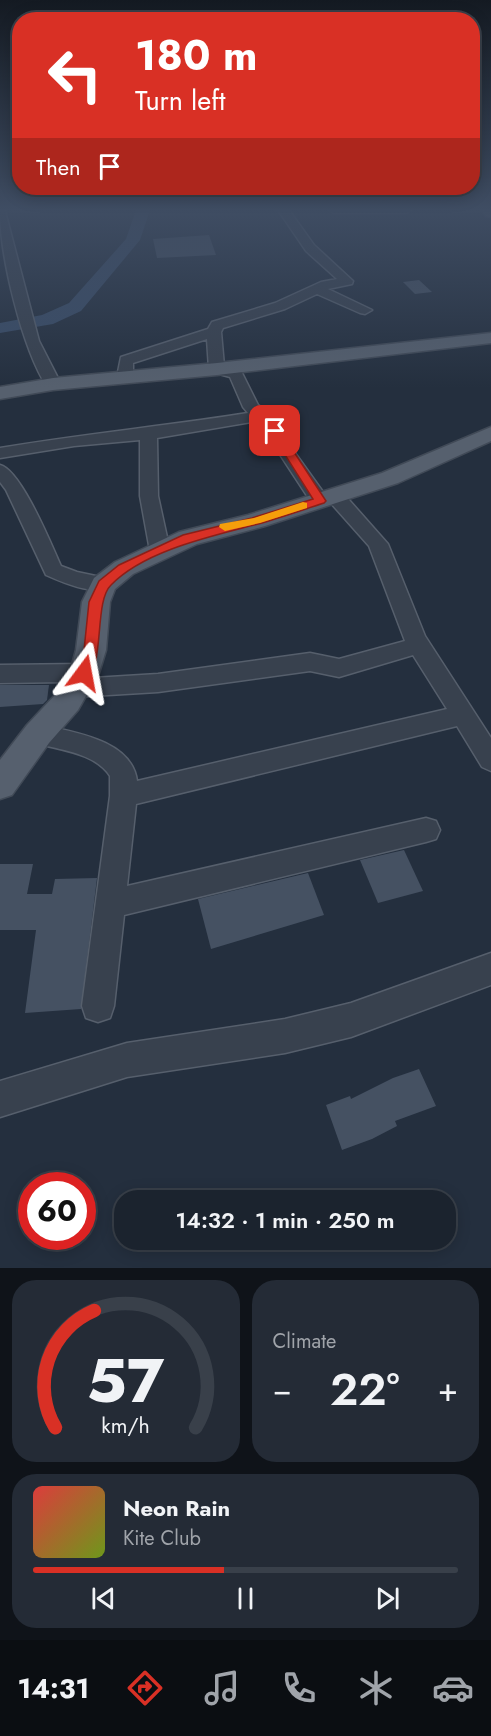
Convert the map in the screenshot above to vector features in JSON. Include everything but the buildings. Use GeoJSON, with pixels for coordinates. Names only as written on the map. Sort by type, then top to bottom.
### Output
{"type":"FeatureCollection","features":[{"type":"Feature","properties":{"kind":"main road"},"geometry":{"type":"LineString","coordinates":[[0,393],[52,384],[217,369],[491,338]]}},
{"type":"Feature","properties":{"kind":"main road"},"geometry":{"type":"LineString","coordinates":[[0,785],[38,734],[67,702],[80,680],[91,650],[96,602],[104,584],[124,568],[188,538],[256,521],[417,468],[444,452],[491,433]]}},
{"type":"Feature","properties":{"kind":"street"},"geometry":{"type":"LineString","coordinates":[[14,269],[32,341],[52,384]]}},
{"type":"Feature","properties":{"kind":"street"},"geometry":{"type":"LineString","coordinates":[[334,269],[347,281],[317,289],[280,306],[217,325],[214,332],[217,369],[236,375],[251,407],[269,422],[280,443],[328,498],[378,544],[419,645],[491,760]]}},
{"type":"Feature","properties":{"kind":"street"},"geometry":{"type":"LineString","coordinates":[[317,289],[365,310]]}},
{"type":"Feature","properties":{"kind":"street"},"geometry":{"type":"LineString","coordinates":[[125,377],[126,360],[214,332]]}},
{"type":"Feature","properties":{"kind":"street"},"geometry":{"type":"LineString","coordinates":[[0,453],[74,441],[148,434],[261,416]]}},
{"type":"Feature","properties":{"kind":"street"},"geometry":{"type":"LineString","coordinates":[[148,434],[150,496],[160,551]]}},
{"type":"Feature","properties":{"kind":"street"},"geometry":{"type":"LineString","coordinates":[[0,470],[15,489],[53,570],[72,578],[104,584]]}},
{"type":"Feature","properties":{"kind":"street"},"geometry":{"type":"LineString","coordinates":[[0,674],[158,683],[310,662],[339,668],[419,645]]}},
{"type":"Feature","properties":{"kind":"street"},"geometry":{"type":"LineString","coordinates":[[123,796],[463,715]]}},
{"type":"Feature","properties":{"kind":"street"},"geometry":{"type":"LineString","coordinates":[[38,734],[97,751],[113,760],[123,773],[123,796],[98,1006]]}},
{"type":"Feature","properties":{"kind":"street"},"geometry":{"type":"LineString","coordinates":[[110,904],[426,830]]}},
{"type":"Feature","properties":{"kind":"street"},"geometry":{"type":"LineString","coordinates":[[0,1099],[127,1060],[285,1036],[351,1020],[491,969]]}},
{"type":"Feature","properties":{"kind":"waterway"},"geometry":{"type":"LineString","coordinates":[[0,328],[47,320],[75,307],[108,269]]}},
{"type":"Feature","properties":{"kind":"slow traffic"},"geometry":{"type":"LineString","coordinates":[[225,527],[256,521],[303,506]]}},
{"type":"Feature","properties":{"kind":"route"},"geometry":{"type":"LineString","coordinates":[[84,673],[91,650],[96,602],[104,584],[124,568],[188,538],[256,521],[320,501],[280,443],[275,431]]}}]}
